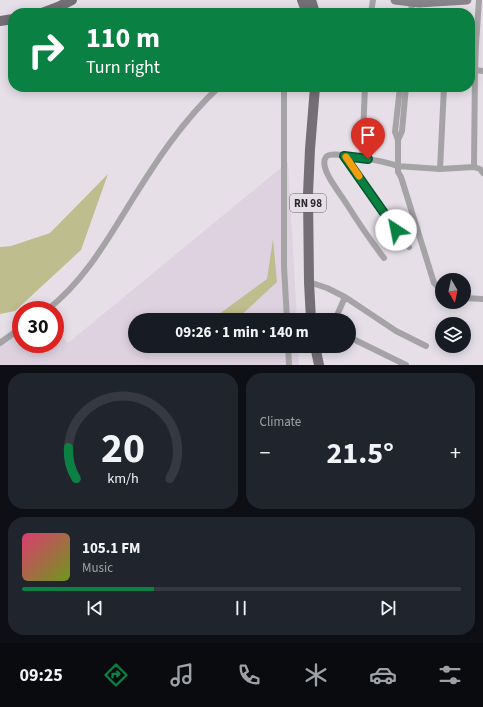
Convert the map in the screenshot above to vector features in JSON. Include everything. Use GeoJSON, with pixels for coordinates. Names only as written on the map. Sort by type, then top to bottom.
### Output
{"type":"FeatureCollection","features":[{"type":"Feature","properties":{"kind":"main road"},"geometry":{"type":"LineString","coordinates":[[55,8],[72,0]]}},
{"type":"Feature","properties":{"kind":"main road","name":"RN 98"},"geometry":{"type":"LineString","coordinates":[[305,313],[303,282],[303,195],[308,92]]}},
{"type":"Feature","properties":{"kind":"main road","name":"RN 98"},"geometry":{"type":"LineString","coordinates":[[310,313],[308,282],[308,172],[315,92]]}},
{"type":"Feature","properties":{"kind":"main road"},"geometry":{"type":"LineString","coordinates":[[310,353],[313,365]]}},
{"type":"Feature","properties":{"kind":"main road"},"geometry":{"type":"LineString","coordinates":[[316,353],[319,365]]}},
{"type":"Feature","properties":{"kind":"street"},"geometry":{"type":"LineString","coordinates":[[395,0],[412,3],[467,0]]}},
{"type":"Feature","properties":{"kind":"street"},"geometry":{"type":"LineString","coordinates":[[475,29],[479,0]]}},
{"type":"Feature","properties":{"kind":"street"},"geometry":{"type":"LineString","coordinates":[[412,3],[412,8]]}},
{"type":"Feature","properties":{"kind":"street"},"geometry":{"type":"LineString","coordinates":[[475,70],[483,71]]}},
{"type":"Feature","properties":{"kind":"street"},"geometry":{"type":"LineString","coordinates":[[58,301],[68,292],[88,269],[171,142],[197,109],[214,92]]}},
{"type":"Feature","properties":{"kind":"street"},"geometry":{"type":"LineString","coordinates":[[284,92],[284,266],[287,313]]}},
{"type":"Feature","properties":{"kind":"street"},"geometry":{"type":"LineString","coordinates":[[362,158],[365,92]]}},
{"type":"Feature","properties":{"kind":"street"},"geometry":{"type":"LineString","coordinates":[[398,140],[395,132],[399,92]]}},
{"type":"Feature","properties":{"kind":"street"},"geometry":{"type":"LineString","coordinates":[[406,92],[402,131],[398,140],[397,166],[435,284]]}},
{"type":"Feature","properties":{"kind":"street"},"geometry":{"type":"LineString","coordinates":[[440,169],[444,92]]}},
{"type":"Feature","properties":{"kind":"street"},"geometry":{"type":"LineString","coordinates":[[474,167],[475,92]]}},
{"type":"Feature","properties":{"kind":"street"},"geometry":{"type":"LineString","coordinates":[[384,258],[329,177],[324,165],[326,157],[333,154],[384,162],[397,166],[440,169],[474,167],[480,169],[483,173]]}},
{"type":"Feature","properties":{"kind":"street"},"geometry":{"type":"LineString","coordinates":[[344,156],[409,247]]}},
{"type":"Feature","properties":{"kind":"street"},"geometry":{"type":"LineString","coordinates":[[308,282],[327,288],[344,297],[396,331],[426,346]]}},
{"type":"Feature","properties":{"kind":"street"},"geometry":{"type":"LineString","coordinates":[[338,313],[344,297]]}},
{"type":"Feature","properties":{"kind":"street"},"geometry":{"type":"LineString","coordinates":[[471,298],[483,299]]}},
{"type":"Feature","properties":{"kind":"street"},"geometry":{"type":"LineString","coordinates":[[0,343],[12,334]]}},
{"type":"Feature","properties":{"kind":"street"},"geometry":{"type":"LineString","coordinates":[[356,340],[406,365]]}},
{"type":"Feature","properties":{"kind":"street"},"geometry":{"type":"LineString","coordinates":[[288,353],[289,365]]}},
{"type":"Feature","properties":{"kind":"shaded area"},"geometry":{"type":"Polygon","coordinates":[[[288,162],[297,313],[128,313],[128,353],[298,353],[299,365],[0,365],[0,338],[12,329],[12,353],[64,353],[64,338],[68,343],[288,162]]]}},
{"type":"Feature","properties":{"kind":"shaded area"},"geometry":{"type":"Polygon","coordinates":[[[108,174],[81,250],[26,301],[12,301],[12,312],[0,314],[0,247],[11,246],[50,233],[108,174]]]}},
{"type":"Feature","properties":{"kind":"shaded area"},"geometry":{"type":"Polygon","coordinates":[[[273,239],[277,282],[244,313],[221,313],[267,279],[273,239]]]}},
{"type":"Feature","properties":{"kind":"slow traffic"},"geometry":{"type":"LineString","coordinates":[[346,157],[359,176]]}},
{"type":"Feature","properties":{"kind":"route"},"geometry":{"type":"LineString","coordinates":[[368,159],[344,156],[396,230]]}}]}
